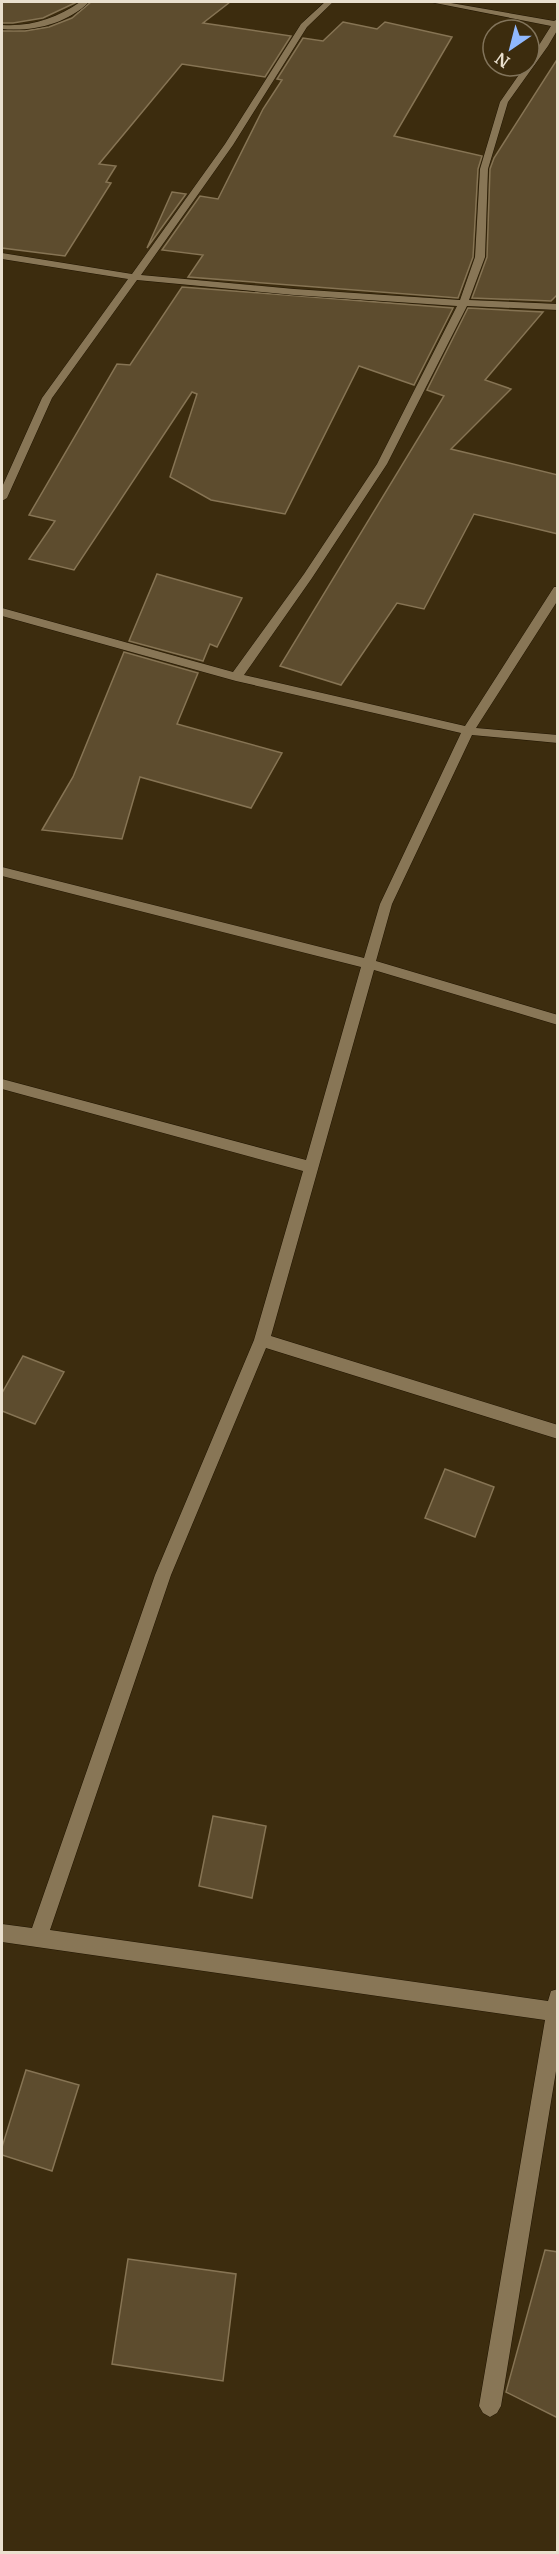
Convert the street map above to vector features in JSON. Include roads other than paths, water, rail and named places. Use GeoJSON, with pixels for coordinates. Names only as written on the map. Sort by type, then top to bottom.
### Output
{"type":"FeatureCollection","features":[{"type":"Feature","properties":{"kind":"street"},"geometry":{"type":"LineString","coordinates":[[2,27],[46,24],[85,2]]}},
{"type":"Feature","properties":{"kind":"street"},"geometry":{"type":"LineString","coordinates":[[2,498],[47,398],[229,145],[304,26],[329,2]]}},
{"type":"Feature","properties":{"kind":"street"},"geometry":{"type":"LineString","coordinates":[[236,677],[309,576],[382,465],[463,304],[480,257],[484,169],[504,102],[544,46],[557,23],[434,2]]}},
{"type":"Feature","properties":{"kind":"street"},"geometry":{"type":"LineString","coordinates":[[2,256],[134,277],[463,304],[558,307]]}},
{"type":"Feature","properties":{"kind":"street"},"geometry":{"type":"LineString","coordinates":[[39,1938],[163,1575],[262,1340],[386,904],[468,730],[558,590]]}},
{"type":"Feature","properties":{"kind":"street"},"geometry":{"type":"LineString","coordinates":[[2,612],[236,677],[468,730],[558,739]]}},
{"type":"Feature","properties":{"kind":"street"},"geometry":{"type":"LineString","coordinates":[[2,871],[369,964],[558,1020]]}},
{"type":"Feature","properties":{"kind":"street"},"geometry":{"type":"LineString","coordinates":[[2,1084],[311,1167]]}},
{"type":"Feature","properties":{"kind":"street"},"geometry":{"type":"LineString","coordinates":[[262,1340],[558,1431]]}},
{"type":"Feature","properties":{"kind":"street"},"geometry":{"type":"LineString","coordinates":[[2,1933],[556,2007],[490,2406]]}}]}
